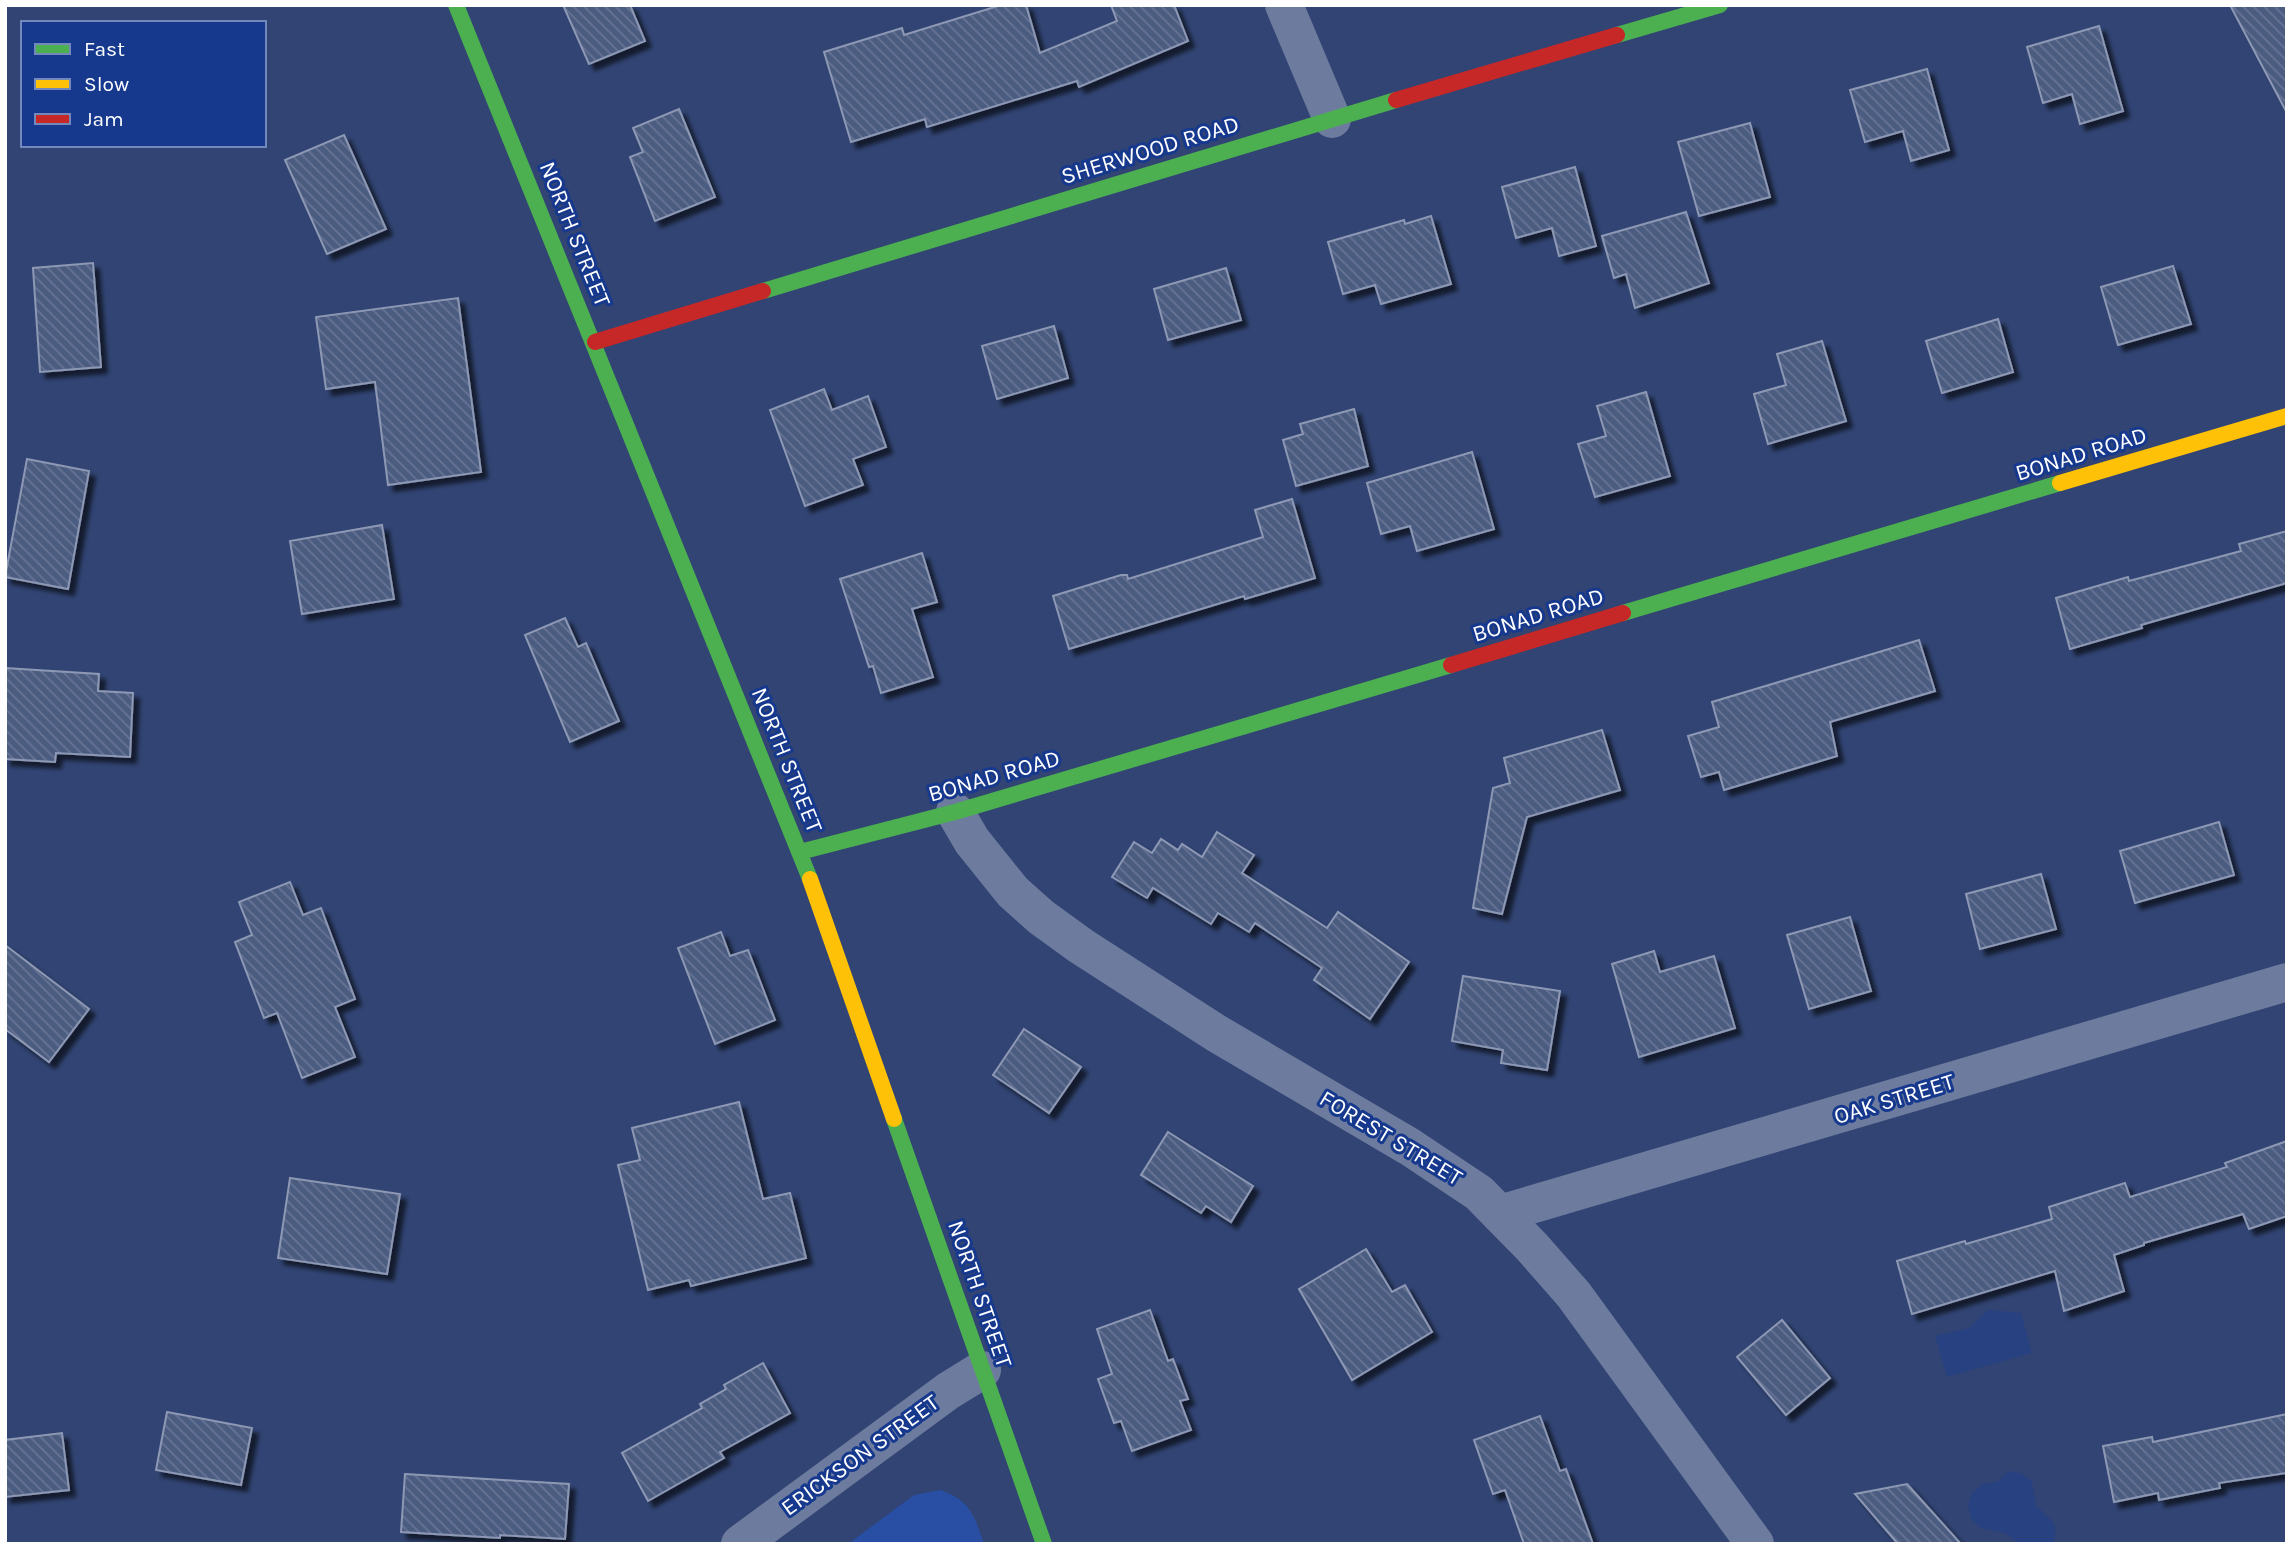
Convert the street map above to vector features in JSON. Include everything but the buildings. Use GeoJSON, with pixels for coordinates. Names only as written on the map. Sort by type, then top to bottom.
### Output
{"type":"FeatureCollection","features":[{"type":"Feature","properties":{"kind":"street","name":"NORTH STREET"},"geometry":{"type":"LineString","coordinates":[[456,5],[800,852],[1044,1544]]}},
{"type":"Feature","properties":{"kind":"street"},"geometry":{"type":"LineString","coordinates":[[1284,5],[1332,119]]}},
{"type":"Feature","properties":{"kind":"street","name":"SHERWOOD ROAD"},"geometry":{"type":"LineString","coordinates":[[594,342],[1720,5]]}},
{"type":"Feature","properties":{"kind":"street","name":"BONAD ROAD"},"geometry":{"type":"LineString","coordinates":[[800,852],[955,812],[2287,416]]}},
{"type":"Feature","properties":{"kind":"street","name":"FOREST STREET"},"geometry":{"type":"LineString","coordinates":[[955,812],[972,841],[1013,892],[1081,946],[1216,1032],[1456,1176],[1479,1193],[1574,1295],[1755,1544]]}},
{"type":"Feature","properties":{"kind":"street","name":"OAK STREET"},"geometry":{"type":"LineString","coordinates":[[1500,1214],[2287,982]]}},
{"type":"Feature","properties":{"kind":"street","name":"ERICKSON STREET"},"geometry":{"type":"LineString","coordinates":[[740,1544],[927,1405],[982,1370]]}},
{"type":"Feature","properties":{"kind":"shaded area"},"geometry":{"type":"Polygon","coordinates":[[[1988,1310],[2021,1313],[2032,1353],[1947,1377],[1935,1336],[1969,1328],[1988,1310]]]}},
{"type":"Feature","properties":{"kind":"shaded area"},"geometry":{"type":"Polygon","coordinates":[[[2008,1471],[2021,1473],[2032,1482],[2036,1505],[2054,1525],[2053,1544],[2019,1544],[2005,1533],[1980,1528],[1971,1519],[1968,1505],[1972,1493],[1982,1484],[1998,1482],[2008,1471]]]}},
{"type":"Feature","properties":{"kind":"shaded area"},"geometry":{"type":"Polygon","coordinates":[[[940,1490],[959,1499],[970,1510],[984,1544],[848,1544],[914,1495],[940,1490]]]}},
{"type":"Feature","properties":{"kind":"traffic: fast"},"geometry":{"type":"LineString","coordinates":[[456,5],[810,879]]}},
{"type":"Feature","properties":{"kind":"traffic: fast"},"geometry":{"type":"LineString","coordinates":[[1617,35],[1720,5]]}},
{"type":"Feature","properties":{"kind":"traffic: fast"},"geometry":{"type":"LineString","coordinates":[[763,291],[1396,100]]}},
{"type":"Feature","properties":{"kind":"traffic: fast"},"geometry":{"type":"LineString","coordinates":[[1623,613],[2060,483]]}},
{"type":"Feature","properties":{"kind":"traffic: fast"},"geometry":{"type":"LineString","coordinates":[[800,852],[955,812],[1451,665]]}},
{"type":"Feature","properties":{"kind":"traffic: fast"},"geometry":{"type":"LineString","coordinates":[[894,1119],[1044,1544]]}},
{"type":"Feature","properties":{"kind":"traffic: slow"},"geometry":{"type":"LineString","coordinates":[[2060,483],[2287,416]]}},
{"type":"Feature","properties":{"kind":"traffic: slow"},"geometry":{"type":"LineString","coordinates":[[810,879],[894,1119]]}},
{"type":"Feature","properties":{"kind":"traffic: jam"},"geometry":{"type":"LineString","coordinates":[[1396,100],[1617,35]]}},
{"type":"Feature","properties":{"kind":"traffic: jam"},"geometry":{"type":"LineString","coordinates":[[595,342],[763,291]]}},
{"type":"Feature","properties":{"kind":"traffic: jam"},"geometry":{"type":"LineString","coordinates":[[1451,665],[1623,613]]}}]}
